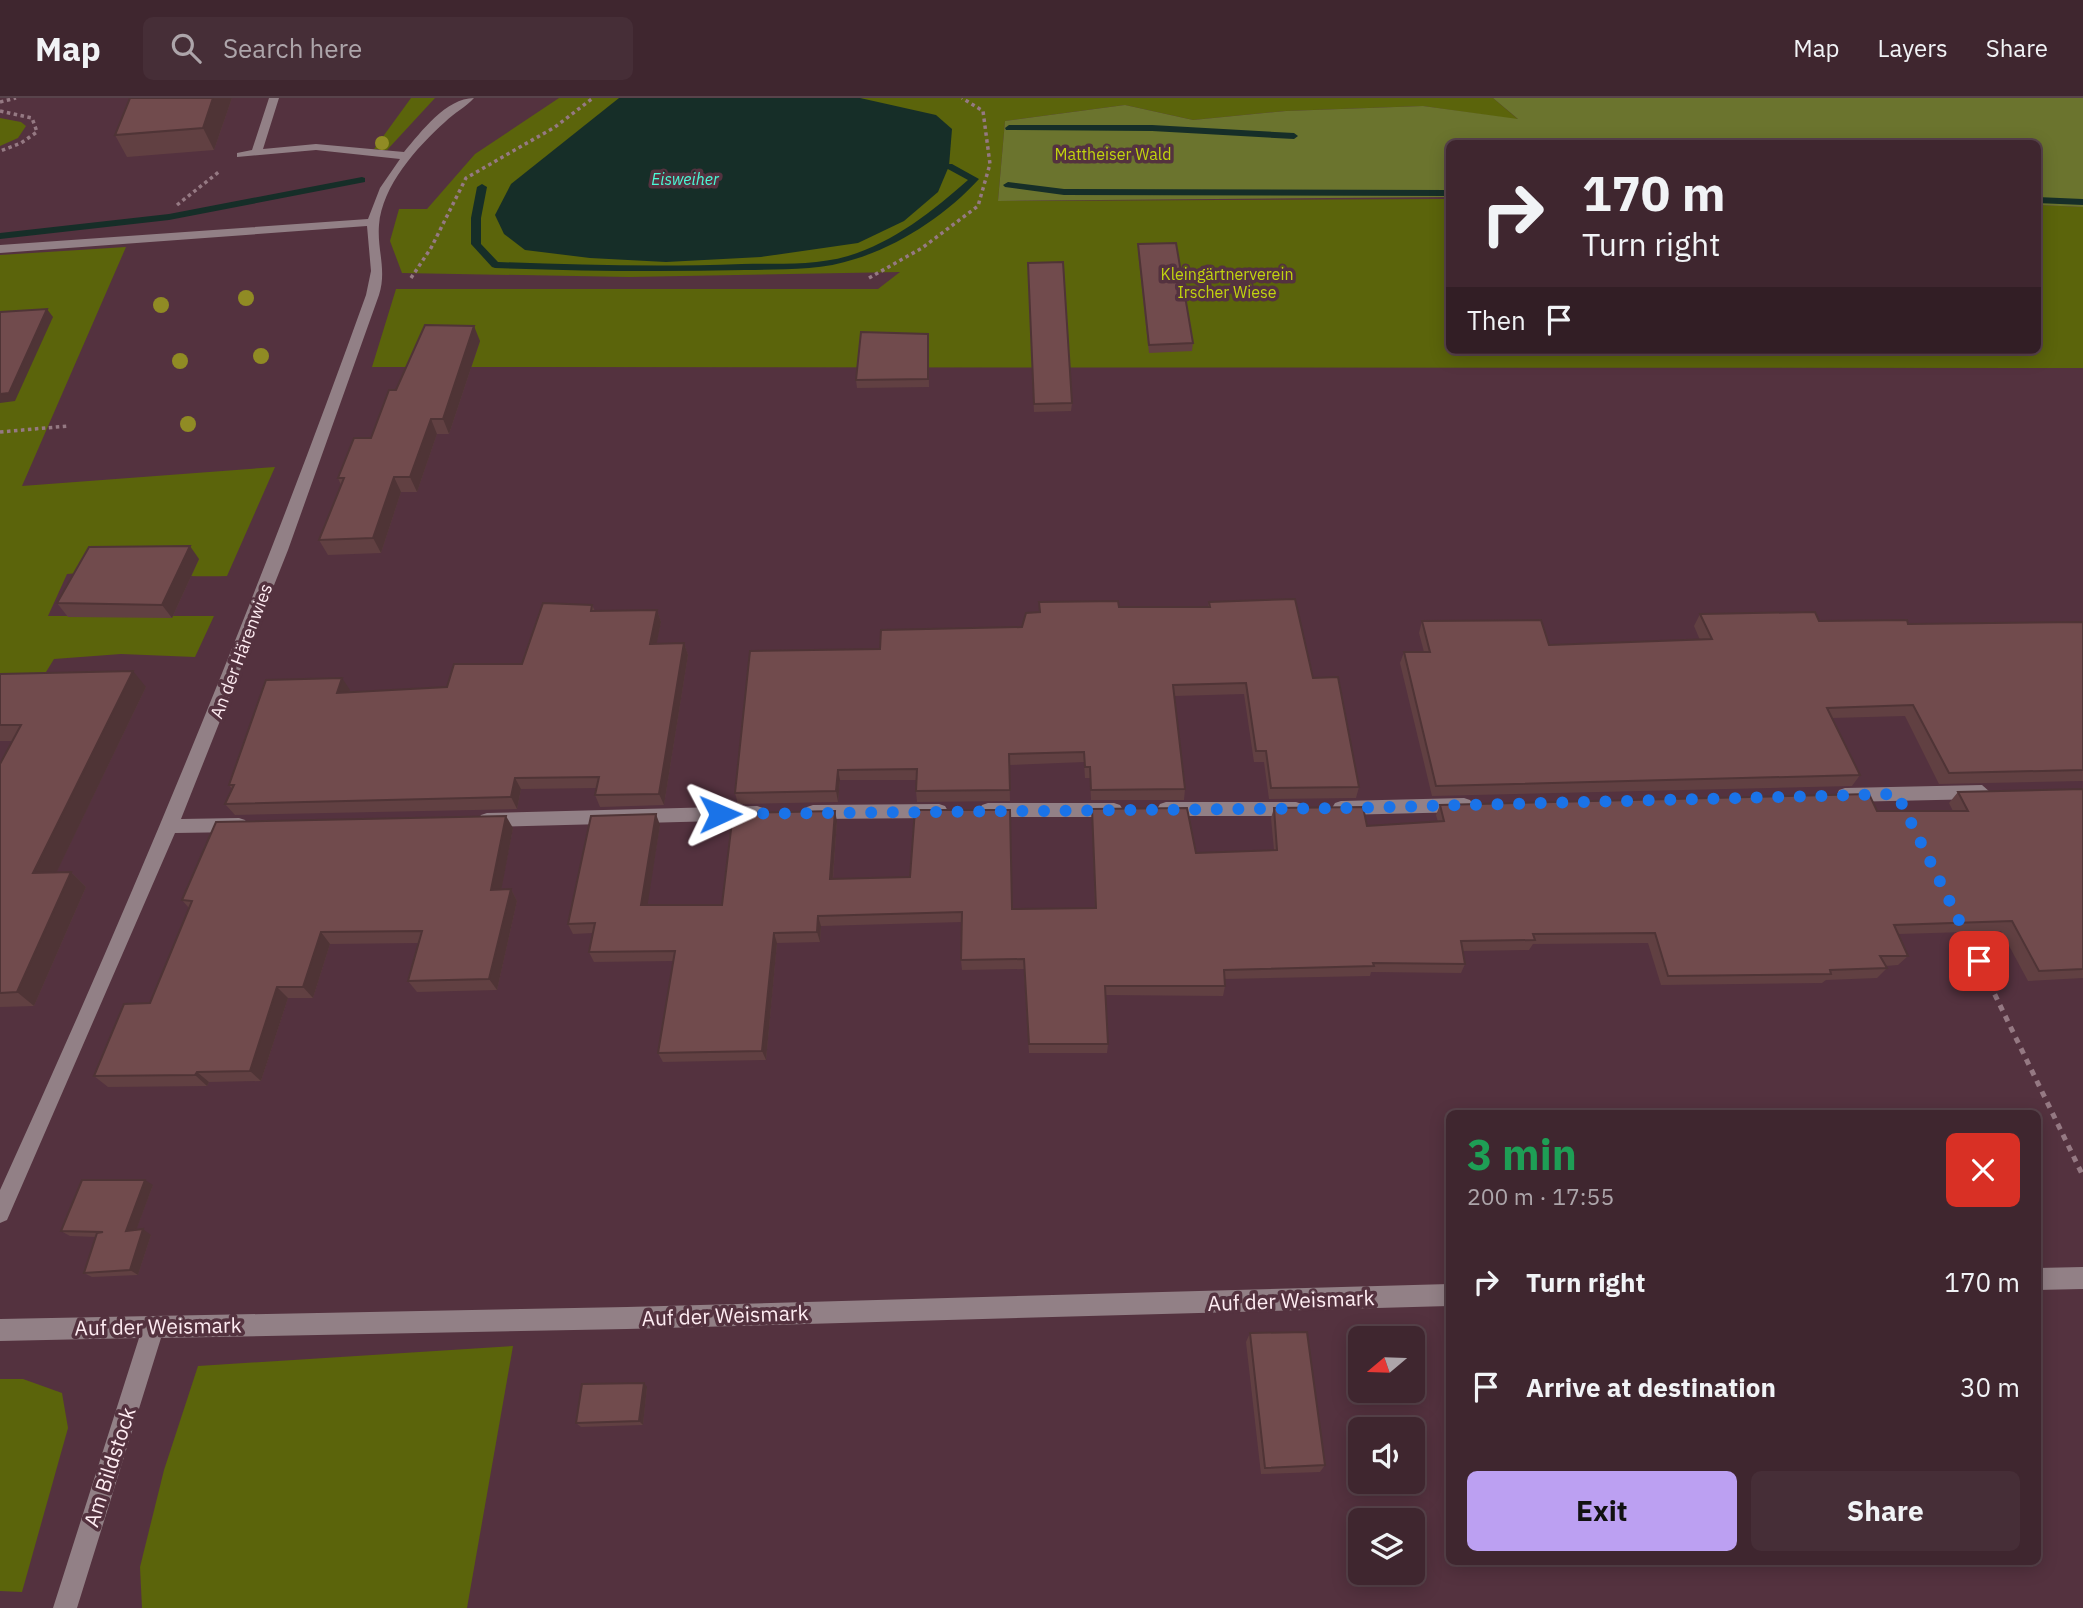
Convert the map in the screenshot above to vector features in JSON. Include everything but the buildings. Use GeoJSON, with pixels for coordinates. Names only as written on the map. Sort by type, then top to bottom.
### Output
{"type":"FeatureCollection","features":[{"type":"Feature","properties":{"kind":"street"},"geometry":{"type":"LineString","coordinates":[[257,152],[274,98]]}},
{"type":"Feature","properties":{"kind":"street","name":"An der Härenwies"},"geometry":{"type":"LineString","coordinates":[[0,1213],[172,825],[313,467],[378,276],[373,222],[388,188],[429,128],[469,98]]}},
{"type":"Feature","properties":{"kind":"street"},"geometry":{"type":"LineString","coordinates":[[241,155],[316,148],[408,156]]}},
{"type":"Feature","properties":{"kind":"street"},"geometry":{"type":"LineString","coordinates":[[0,249],[373,222]]}},
{"type":"Feature","properties":{"kind":"street"},"geometry":{"type":"LineString","coordinates":[[1829,796],[2003,792]]}},
{"type":"Feature","properties":{"kind":"street"},"geometry":{"type":"LineString","coordinates":[[801,812],[1485,805]]}},
{"type":"Feature","properties":{"kind":"street"},"geometry":{"type":"LineString","coordinates":[[469,820],[773,812]]}},
{"type":"Feature","properties":{"kind":"street"},"geometry":{"type":"LineString","coordinates":[[172,825],[262,824]]}},
{"type":"Feature","properties":{"kind":"street"},"geometry":{"type":"LineString","coordinates":[[2041,1279],[2083,1278]]}},
{"type":"Feature","properties":{"kind":"street","name":"Auf der Weismark"},"geometry":{"type":"LineString","coordinates":[[0,1329],[613,1318],[1446,1295]]}},
{"type":"Feature","properties":{"kind":"street","name":"Am Bildstock"},"geometry":{"type":"LineString","coordinates":[[65,1608],[154,1326]]}},
{"type":"Feature","properties":{"kind":"path"},"geometry":{"type":"LineString","coordinates":[[0,102],[16,98]]}},
{"type":"Feature","properties":{"kind":"path"},"geometry":{"type":"LineString","coordinates":[[411,278],[431,248],[466,178],[555,127],[593,98]]}},
{"type":"Feature","properties":{"kind":"path"},"geometry":{"type":"LineString","coordinates":[[869,278],[922,248],[978,206],[990,164],[983,111],[962,98]]}},
{"type":"Feature","properties":{"kind":"path"},"geometry":{"type":"LineString","coordinates":[[0,111],[33,118],[37,132],[21,144],[0,151]]}},
{"type":"Feature","properties":{"kind":"path"},"geometry":{"type":"LineString","coordinates":[[169,212],[241,155]]}},
{"type":"Feature","properties":{"kind":"path"},"geometry":{"type":"LineString","coordinates":[[0,432],[68,426]]}},
{"type":"Feature","properties":{"kind":"path"},"geometry":{"type":"LineString","coordinates":[[1957,917],[2083,1176]]}},
{"type":"Feature","properties":{"kind":"green space"},"geometry":{"type":"Polygon","coordinates":[[[411,98],[435,98],[387,150],[374,149],[411,98]]]}},
{"type":"Feature","properties":{"kind":"green space","name":"Kleingärtnerverein Irscher Wiese"},"geometry":{"type":"Polygon","coordinates":[[[559,98],[1493,98],[1519,120],[1423,106],[1286,111],[1193,120],[1125,105],[1005,121],[998,201],[1446,199],[1446,354],[2041,354],[2041,205],[2083,207],[2083,368],[372,367],[396,289],[878,289],[900,272],[629,277],[402,273],[390,241],[399,209],[427,209],[475,154],[559,98]]]}},
{"type":"Feature","properties":{"kind":"green space","name":"Mattheiser Wald"},"geometry":{"type":"Polygon","coordinates":[[[1493,98],[2083,98],[2083,207],[2041,205],[2041,140],[1446,140],[1446,197],[998,201],[1005,121],[1125,105],[1193,120],[1286,111],[1423,106],[1518,119],[1493,98]]]}},
{"type":"Feature","properties":{"kind":"green space"},"geometry":{"type":"Polygon","coordinates":[[[0,118],[21,122],[26,126],[18,138],[0,146],[0,118]]]}},
{"type":"Feature","properties":{"kind":"green space"},"geometry":{"type":"Polygon","coordinates":[[[126,247],[22,486],[275,467],[227,576],[107,572],[67,574],[48,616],[214,616],[195,657],[121,654],[54,659],[35,690],[0,708],[0,255],[126,247]]]}},
{"type":"Feature","properties":{"kind":"green space"},"geometry":{"type":"Polygon","coordinates":[[[513,1346],[467,1608],[142,1608],[140,1567],[164,1470],[198,1366],[513,1346]]]}},
{"type":"Feature","properties":{"kind":"green space"},"geometry":{"type":"Polygon","coordinates":[[[0,1379],[23,1379],[62,1393],[68,1428],[22,1592],[0,1591],[0,1379]]]}},
{"type":"Feature","properties":{"kind":"water","name":"Eisweiher"},"geometry":{"type":"Polygon","coordinates":[[[619,98],[860,98],[936,115],[952,129],[949,166],[938,192],[904,221],[858,243],[761,257],[666,262],[590,258],[525,250],[504,234],[495,215],[511,184],[619,98]]]}},
{"type":"Feature","properties":{"kind":"waterway"},"geometry":{"type":"LineString","coordinates":[[1009,128],[1152,128],[1294,136]]}},
{"type":"Feature","properties":{"kind":"waterway"},"geometry":{"type":"LineString","coordinates":[[482,187],[476,218],[476,244],[495,265],[651,269],[798,266],[850,258],[901,236],[974,179],[949,166]]}},
{"type":"Feature","properties":{"kind":"waterway"},"geometry":{"type":"LineString","coordinates":[[0,236],[169,217],[362,180]]}},
{"type":"Feature","properties":{"kind":"waterway"},"geometry":{"type":"LineString","coordinates":[[1008,185],[1064,192],[1446,193]]}},
{"type":"Feature","properties":{"kind":"waterway"},"geometry":{"type":"LineString","coordinates":[[2041,200],[2083,202]]}},
{"type":"Feature","properties":{"kind":"route"},"geometry":{"type":"LineString","coordinates":[[720,814],[1348,808],[1897,794],[1979,961]]}}]}
